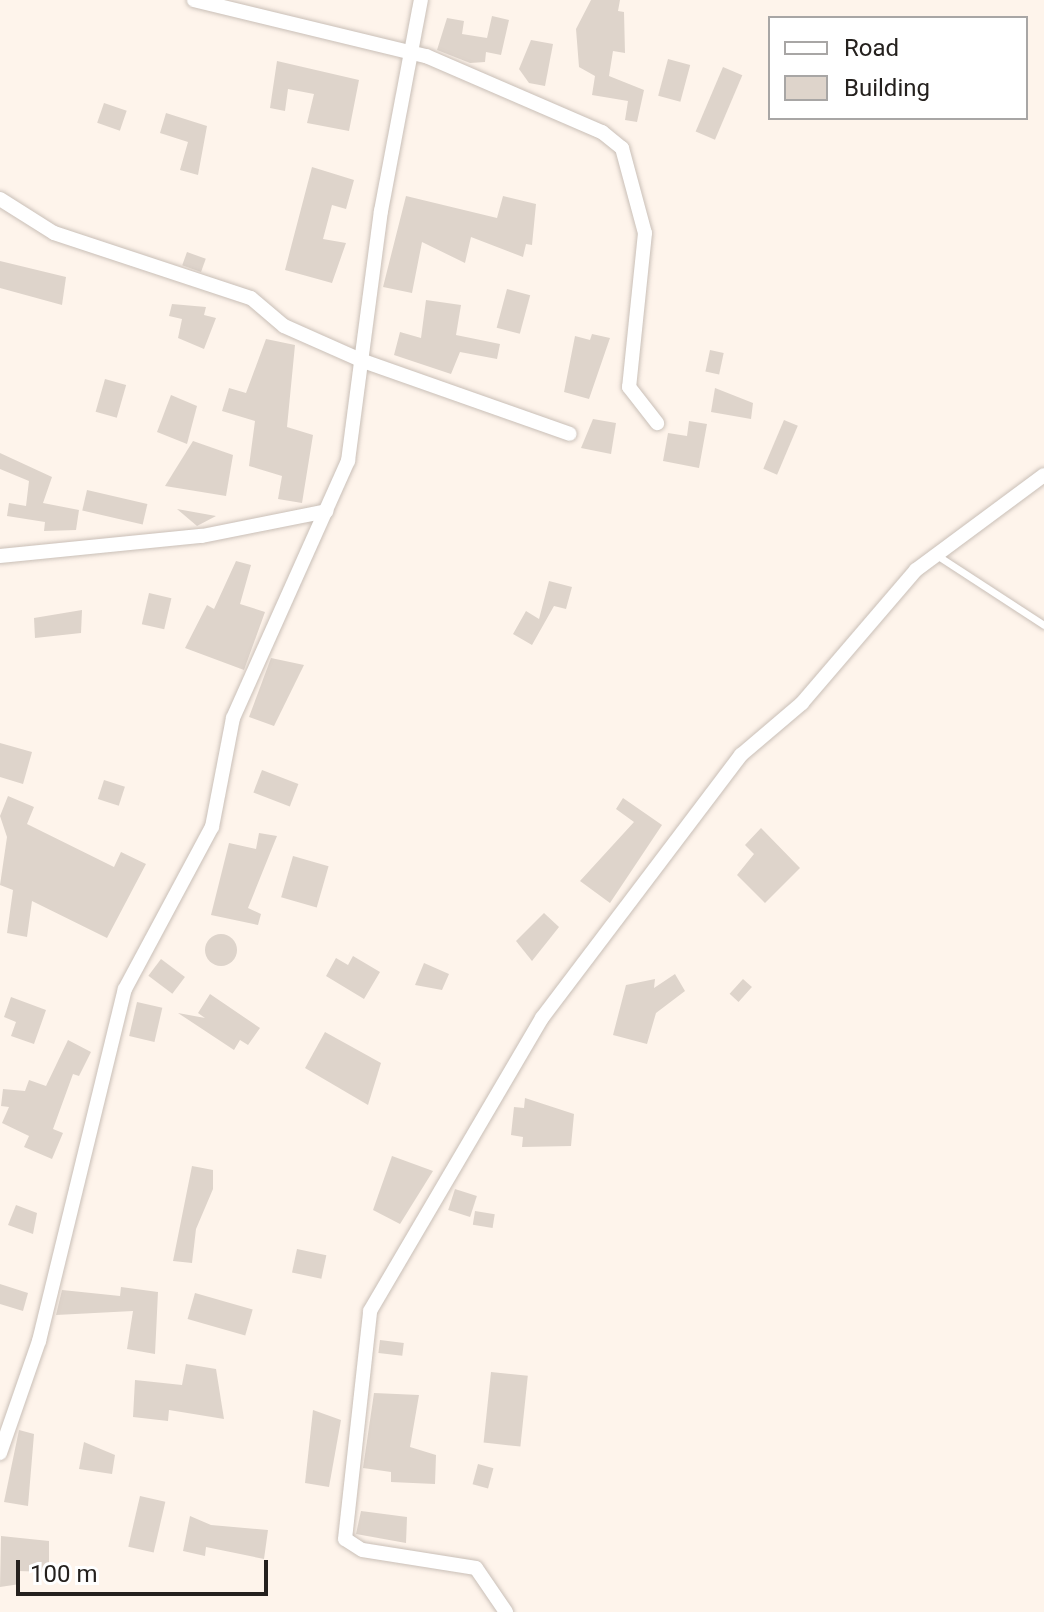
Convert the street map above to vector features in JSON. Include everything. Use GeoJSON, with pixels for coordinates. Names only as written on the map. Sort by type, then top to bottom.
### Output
{"type":"FeatureCollection","features":[{"type":"Feature","properties":{"kind":"street"},"geometry":{"type":"LineString","coordinates":[[194,0],[412,53],[602,132],[622,148],[645,233],[629,387],[657,423]]}},
{"type":"Feature","properties":{"kind":"street"},"geometry":{"type":"LineString","coordinates":[[0,1453],[39,1341],[125,989],[212,827],[233,718],[348,461],[381,211],[421,0]]}},
{"type":"Feature","properties":{"kind":"street"},"geometry":{"type":"LineString","coordinates":[[0,199],[54,233],[251,298],[284,326],[363,361],[570,434]]}},
{"type":"Feature","properties":{"kind":"street"},"geometry":{"type":"LineString","coordinates":[[506,1612],[476,1568],[362,1550],[345,1539],[370,1311],[542,1018],[741,755],[802,703],[867,619],[935,554],[1044,475]]}},
{"type":"Feature","properties":{"kind":"street"},"geometry":{"type":"LineString","coordinates":[[0,556],[202,536],[327,511]]}},
{"type":"Feature","properties":{"kind":"lane"},"geometry":{"type":"LineString","coordinates":[[935,554],[1044,625]]}},
{"type":"Feature","properties":{"kind":"building"},"geometry":{"type":"Polygon","coordinates":[[[591,0],[620,0],[618,11],[624,12],[625,53],[613,51],[609,76],[644,90],[637,122],[625,120],[628,101],[592,95],[595,76],[579,67],[576,29],[591,0]]]}},
{"type":"Feature","properties":{"kind":"building"},"geometry":{"type":"Polygon","coordinates":[[[492,16],[509,20],[501,55],[486,52],[485,62],[470,63],[437,50],[447,18],[464,21],[462,34],[487,38],[492,16]]]}},
{"type":"Feature","properties":{"kind":"building"},"geometry":{"type":"Polygon","coordinates":[[[531,40],[553,44],[545,86],[529,83],[519,69],[531,40]]]}},
{"type":"Feature","properties":{"kind":"building"},"geometry":{"type":"Polygon","coordinates":[[[668,59],[690,65],[680,102],[658,96],[668,59]]]}},
{"type":"Feature","properties":{"kind":"building"},"geometry":{"type":"Polygon","coordinates":[[[277,61],[359,80],[349,131],[307,123],[314,94],[288,89],[285,111],[270,108],[277,61]]]}},
{"type":"Feature","properties":{"kind":"building"},"geometry":{"type":"Polygon","coordinates":[[[723,67],[742,75],[715,140],[696,131],[723,67]]]}},
{"type":"Feature","properties":{"kind":"building"},"geometry":{"type":"Polygon","coordinates":[[[104,103],[127,111],[120,131],[97,123],[104,103]]]}},
{"type":"Feature","properties":{"kind":"building"},"geometry":{"type":"Polygon","coordinates":[[[166,113],[207,126],[198,175],[180,170],[188,142],[160,133],[166,113]]]}},
{"type":"Feature","properties":{"kind":"building"},"geometry":{"type":"Polygon","coordinates":[[[312,167],[354,180],[346,209],[332,205],[323,239],[346,243],[332,283],[285,270],[312,167]]]}},
{"type":"Feature","properties":{"kind":"building"},"geometry":{"type":"Polygon","coordinates":[[[406,196],[497,218],[503,196],[536,204],[532,245],[526,244],[523,257],[471,237],[465,263],[422,242],[412,293],[383,287],[406,196]]]}},
{"type":"Feature","properties":{"kind":"building"},"geometry":{"type":"Polygon","coordinates":[[[187,252],[206,259],[201,272],[182,265],[187,252]]]}},
{"type":"Feature","properties":{"kind":"building"},"geometry":{"type":"Polygon","coordinates":[[[0,261],[66,277],[62,305],[0,288],[0,261]]]}},
{"type":"Feature","properties":{"kind":"building"},"geometry":{"type":"Polygon","coordinates":[[[507,289],[530,295],[520,334],[497,328],[507,289]]]}},
{"type":"Feature","properties":{"kind":"building"},"geometry":{"type":"Polygon","coordinates":[[[426,300],[461,305],[456,335],[500,344],[497,359],[460,352],[451,374],[394,355],[400,332],[421,338],[426,300]]]}},
{"type":"Feature","properties":{"kind":"building"},"geometry":{"type":"Polygon","coordinates":[[[172,304],[206,307],[204,315],[216,318],[204,349],[178,338],[182,319],[169,316],[172,304]]]}},
{"type":"Feature","properties":{"kind":"building"},"geometry":{"type":"Polygon","coordinates":[[[592,334],[610,338],[589,399],[564,392],[575,336],[590,340],[592,334]]]}},
{"type":"Feature","properties":{"kind":"building"},"geometry":{"type":"Polygon","coordinates":[[[266,339],[295,345],[287,427],[313,435],[302,503],[278,499],[282,476],[249,466],[255,421],[222,411],[229,388],[246,393],[266,339]]]}},
{"type":"Feature","properties":{"kind":"building"},"geometry":{"type":"Polygon","coordinates":[[[710,350],[724,353],[719,374],[705,372],[710,350]]]}},
{"type":"Feature","properties":{"kind":"building"},"geometry":{"type":"Polygon","coordinates":[[[105,379],[126,385],[117,418],[96,412],[105,379]]]}},
{"type":"Feature","properties":{"kind":"building"},"geometry":{"type":"Polygon","coordinates":[[[715,388],[753,403],[751,419],[711,412],[715,388]]]}},
{"type":"Feature","properties":{"kind":"building"},"geometry":{"type":"Polygon","coordinates":[[[171,395],[197,406],[187,444],[157,432],[171,395]]]}},
{"type":"Feature","properties":{"kind":"building"},"geometry":{"type":"Polygon","coordinates":[[[593,419],[616,423],[611,454],[581,448],[593,419]]]}},
{"type":"Feature","properties":{"kind":"building"},"geometry":{"type":"Polygon","coordinates":[[[784,420],[798,426],[777,475],[763,469],[784,420]]]}},
{"type":"Feature","properties":{"kind":"building"},"geometry":{"type":"Polygon","coordinates":[[[689,421],[707,424],[699,468],[663,461],[668,433],[687,436],[689,421]]]}},
{"type":"Feature","properties":{"kind":"building"},"geometry":{"type":"Polygon","coordinates":[[[193,441],[233,455],[226,496],[165,486],[193,441]]]}},
{"type":"Feature","properties":{"kind":"building"},"geometry":{"type":"Polygon","coordinates":[[[0,453],[52,477],[43,503],[79,510],[76,530],[44,531],[45,522],[7,516],[9,503],[26,506],[29,481],[0,469],[0,453]]]}},
{"type":"Feature","properties":{"kind":"building"},"geometry":{"type":"Polygon","coordinates":[[[87,490],[147,504],[143,524],[82,510],[87,490]]]}},
{"type":"Feature","properties":{"kind":"building"},"geometry":{"type":"Polygon","coordinates":[[[177,509],[216,516],[197,526],[177,509]]]}},
{"type":"Feature","properties":{"kind":"building"},"geometry":{"type":"Polygon","coordinates":[[[236,561],[251,565],[240,604],[265,612],[244,670],[185,648],[207,605],[214,609],[236,561]]]}},
{"type":"Feature","properties":{"kind":"building"},"geometry":{"type":"Polygon","coordinates":[[[549,581],[572,587],[566,609],[554,606],[532,645],[513,634],[526,611],[539,619],[549,581]]]}},
{"type":"Feature","properties":{"kind":"building"},"geometry":{"type":"Polygon","coordinates":[[[149,593],[171,598],[164,629],[142,624],[149,593]]]}},
{"type":"Feature","properties":{"kind":"building"},"geometry":{"type":"Polygon","coordinates":[[[82,610],[81,633],[35,638],[34,618],[82,610]]]}},
{"type":"Feature","properties":{"kind":"building"},"geometry":{"type":"Polygon","coordinates":[[[271,658],[304,665],[274,726],[249,717],[271,658]]]}},
{"type":"Feature","properties":{"kind":"building"},"geometry":{"type":"Polygon","coordinates":[[[0,743],[32,752],[23,784],[0,777],[0,743]]]}},
{"type":"Feature","properties":{"kind":"building"},"geometry":{"type":"Polygon","coordinates":[[[262,770],[298,784],[290,806],[253,792],[262,770]]]}},
{"type":"Feature","properties":{"kind":"building"},"geometry":{"type":"Polygon","coordinates":[[[104,780],[125,787],[119,806],[98,799],[104,780]]]}},
{"type":"Feature","properties":{"kind":"building"},"geometry":{"type":"Polygon","coordinates":[[[8,796],[34,807],[27,824],[114,867],[121,852],[146,864],[107,938],[32,901],[27,937],[7,933],[13,890],[0,885],[7,837],[0,816],[8,796]]]}},
{"type":"Feature","properties":{"kind":"building"},"geometry":{"type":"Polygon","coordinates":[[[623,798],[662,825],[610,903],[580,881],[634,822],[616,809],[623,798]]]}},
{"type":"Feature","properties":{"kind":"building"},"geometry":{"type":"Polygon","coordinates":[[[761,828],[800,868],[765,903],[737,875],[754,854],[745,845],[761,828]]]}},
{"type":"Feature","properties":{"kind":"building"},"geometry":{"type":"Polygon","coordinates":[[[259,833],[277,836],[248,908],[261,914],[258,925],[211,915],[229,843],[256,849],[259,833]]]}},
{"type":"Feature","properties":{"kind":"building"},"geometry":{"type":"Polygon","coordinates":[[[293,856],[329,866],[317,908],[281,897],[293,856]]]}},
{"type":"Feature","properties":{"kind":"building"},"geometry":{"type":"Polygon","coordinates":[[[544,913],[559,927],[532,961],[516,941],[544,913]]]}},
{"type":"Feature","properties":{"kind":"building"},"geometry":{"type":"Polygon","coordinates":[[[221,934],[232,939],[237,950],[232,961],[221,966],[210,961],[205,950],[210,939],[221,934]]]}},
{"type":"Feature","properties":{"kind":"building"},"geometry":{"type":"Polygon","coordinates":[[[353,956],[380,972],[364,999],[326,976],[336,958],[348,965],[353,956]]]}},
{"type":"Feature","properties":{"kind":"building"},"geometry":{"type":"Polygon","coordinates":[[[161,959],[185,977],[172,994],[148,976],[161,959]]]}},
{"type":"Feature","properties":{"kind":"building"},"geometry":{"type":"Polygon","coordinates":[[[424,963],[449,974],[442,990],[415,985],[424,963]]]}},
{"type":"Feature","properties":{"kind":"building"},"geometry":{"type":"Polygon","coordinates":[[[675,974],[685,991],[656,1013],[647,1044],[613,1035],[626,985],[655,979],[654,988],[675,974]]]}},
{"type":"Feature","properties":{"kind":"building"},"geometry":{"type":"Polygon","coordinates":[[[743,979],[752,987],[739,1002],[730,994],[743,979]]]}},
{"type":"Feature","properties":{"kind":"building"},"geometry":{"type":"Polygon","coordinates":[[[210,994],[260,1028],[248,1045],[240,1040],[234,1050],[178,1013],[205,1018],[198,1013],[210,994]]]}},
{"type":"Feature","properties":{"kind":"building"},"geometry":{"type":"Polygon","coordinates":[[[11,997],[46,1010],[34,1044],[11,1036],[16,1022],[4,1017],[11,997]]]}},
{"type":"Feature","properties":{"kind":"building"},"geometry":{"type":"Polygon","coordinates":[[[137,1002],[162,1008],[154,1042],[129,1036],[137,1002]]]}},
{"type":"Feature","properties":{"kind":"building"},"geometry":{"type":"Polygon","coordinates":[[[325,1032],[381,1063],[368,1105],[305,1068],[325,1032]]]}},
{"type":"Feature","properties":{"kind":"building"},"geometry":{"type":"Polygon","coordinates":[[[68,1040],[91,1052],[79,1076],[73,1074],[53,1129],[63,1133],[52,1159],[24,1147],[29,1136],[2,1123],[9,1107],[1,1106],[3,1089],[25,1091],[29,1080],[46,1086],[68,1040]]]}},
{"type":"Feature","properties":{"kind":"building"},"geometry":{"type":"Polygon","coordinates":[[[525,1098],[574,1114],[571,1146],[522,1147],[523,1137],[511,1135],[514,1107],[524,1108],[525,1098]]]}},
{"type":"Feature","properties":{"kind":"building"},"geometry":{"type":"Polygon","coordinates":[[[392,1156],[433,1171],[400,1224],[373,1210],[392,1156]]]}},
{"type":"Feature","properties":{"kind":"building"},"geometry":{"type":"Polygon","coordinates":[[[192,1166],[213,1170],[213,1189],[196,1229],[192,1263],[173,1261],[192,1166]]]}},
{"type":"Feature","properties":{"kind":"building"},"geometry":{"type":"Polygon","coordinates":[[[455,1189],[477,1196],[470,1217],[448,1210],[455,1189]]]}},
{"type":"Feature","properties":{"kind":"building"},"geometry":{"type":"Polygon","coordinates":[[[16,1205],[37,1213],[33,1234],[8,1225],[16,1205]]]}},
{"type":"Feature","properties":{"kind":"building"},"geometry":{"type":"Polygon","coordinates":[[[475,1211],[495,1214],[493,1228],[473,1225],[475,1211]]]}},
{"type":"Feature","properties":{"kind":"building"},"geometry":{"type":"Polygon","coordinates":[[[297,1249],[326,1255],[321,1279],[292,1272],[297,1249]]]}},
{"type":"Feature","properties":{"kind":"building"},"geometry":{"type":"Polygon","coordinates":[[[0,1284],[28,1293],[23,1311],[0,1304],[0,1284]]]}},
{"type":"Feature","properties":{"kind":"building"},"geometry":{"type":"Polygon","coordinates":[[[121,1287],[158,1292],[155,1354],[127,1349],[133,1311],[56,1315],[62,1290],[120,1296],[121,1287]]]}},
{"type":"Feature","properties":{"kind":"building"},"geometry":{"type":"Polygon","coordinates":[[[195,1293],[253,1310],[245,1335],[188,1319],[195,1293]]]}},
{"type":"Feature","properties":{"kind":"building"},"geometry":{"type":"Polygon","coordinates":[[[380,1340],[404,1343],[402,1356],[378,1353],[380,1340]]]}},
{"type":"Feature","properties":{"kind":"building"},"geometry":{"type":"Polygon","coordinates":[[[186,1364],[216,1369],[224,1419],[169,1410],[168,1421],[133,1417],[135,1380],[182,1385],[186,1364]]]}},
{"type":"Feature","properties":{"kind":"building"},"geometry":{"type":"Polygon","coordinates":[[[491,1372],[528,1376],[520,1446],[484,1443],[491,1372]]]}},
{"type":"Feature","properties":{"kind":"building"},"geometry":{"type":"Polygon","coordinates":[[[374,1393],[419,1395],[410,1447],[436,1455],[435,1484],[391,1482],[391,1472],[363,1468],[374,1393]]]}},
{"type":"Feature","properties":{"kind":"building"},"geometry":{"type":"Polygon","coordinates":[[[313,1410],[341,1420],[329,1487],[305,1483],[313,1410]]]}},
{"type":"Feature","properties":{"kind":"building"},"geometry":{"type":"Polygon","coordinates":[[[19,1430],[34,1434],[28,1506],[4,1502],[19,1430]]]}},
{"type":"Feature","properties":{"kind":"building"},"geometry":{"type":"Polygon","coordinates":[[[84,1442],[115,1455],[112,1474],[79,1469],[84,1442]]]}},
{"type":"Feature","properties":{"kind":"building"},"geometry":{"type":"Polygon","coordinates":[[[478,1464],[493,1468],[488,1488],[473,1484],[478,1464]]]}},
{"type":"Feature","properties":{"kind":"building"},"geometry":{"type":"Polygon","coordinates":[[[140,1496],[165,1502],[154,1553],[128,1547],[140,1496]]]}},
{"type":"Feature","properties":{"kind":"building"},"geometry":{"type":"Polygon","coordinates":[[[361,1511],[407,1517],[406,1543],[356,1534],[361,1511]]]}},
{"type":"Feature","properties":{"kind":"building"},"geometry":{"type":"Polygon","coordinates":[[[190,1516],[211,1525],[268,1530],[264,1559],[206,1547],[205,1556],[183,1551],[190,1516]]]}},
{"type":"Feature","properties":{"kind":"building"},"geometry":{"type":"Polygon","coordinates":[[[1,1536],[49,1541],[49,1572],[18,1571],[20,1584],[0,1587],[1,1536]]]}}]}
